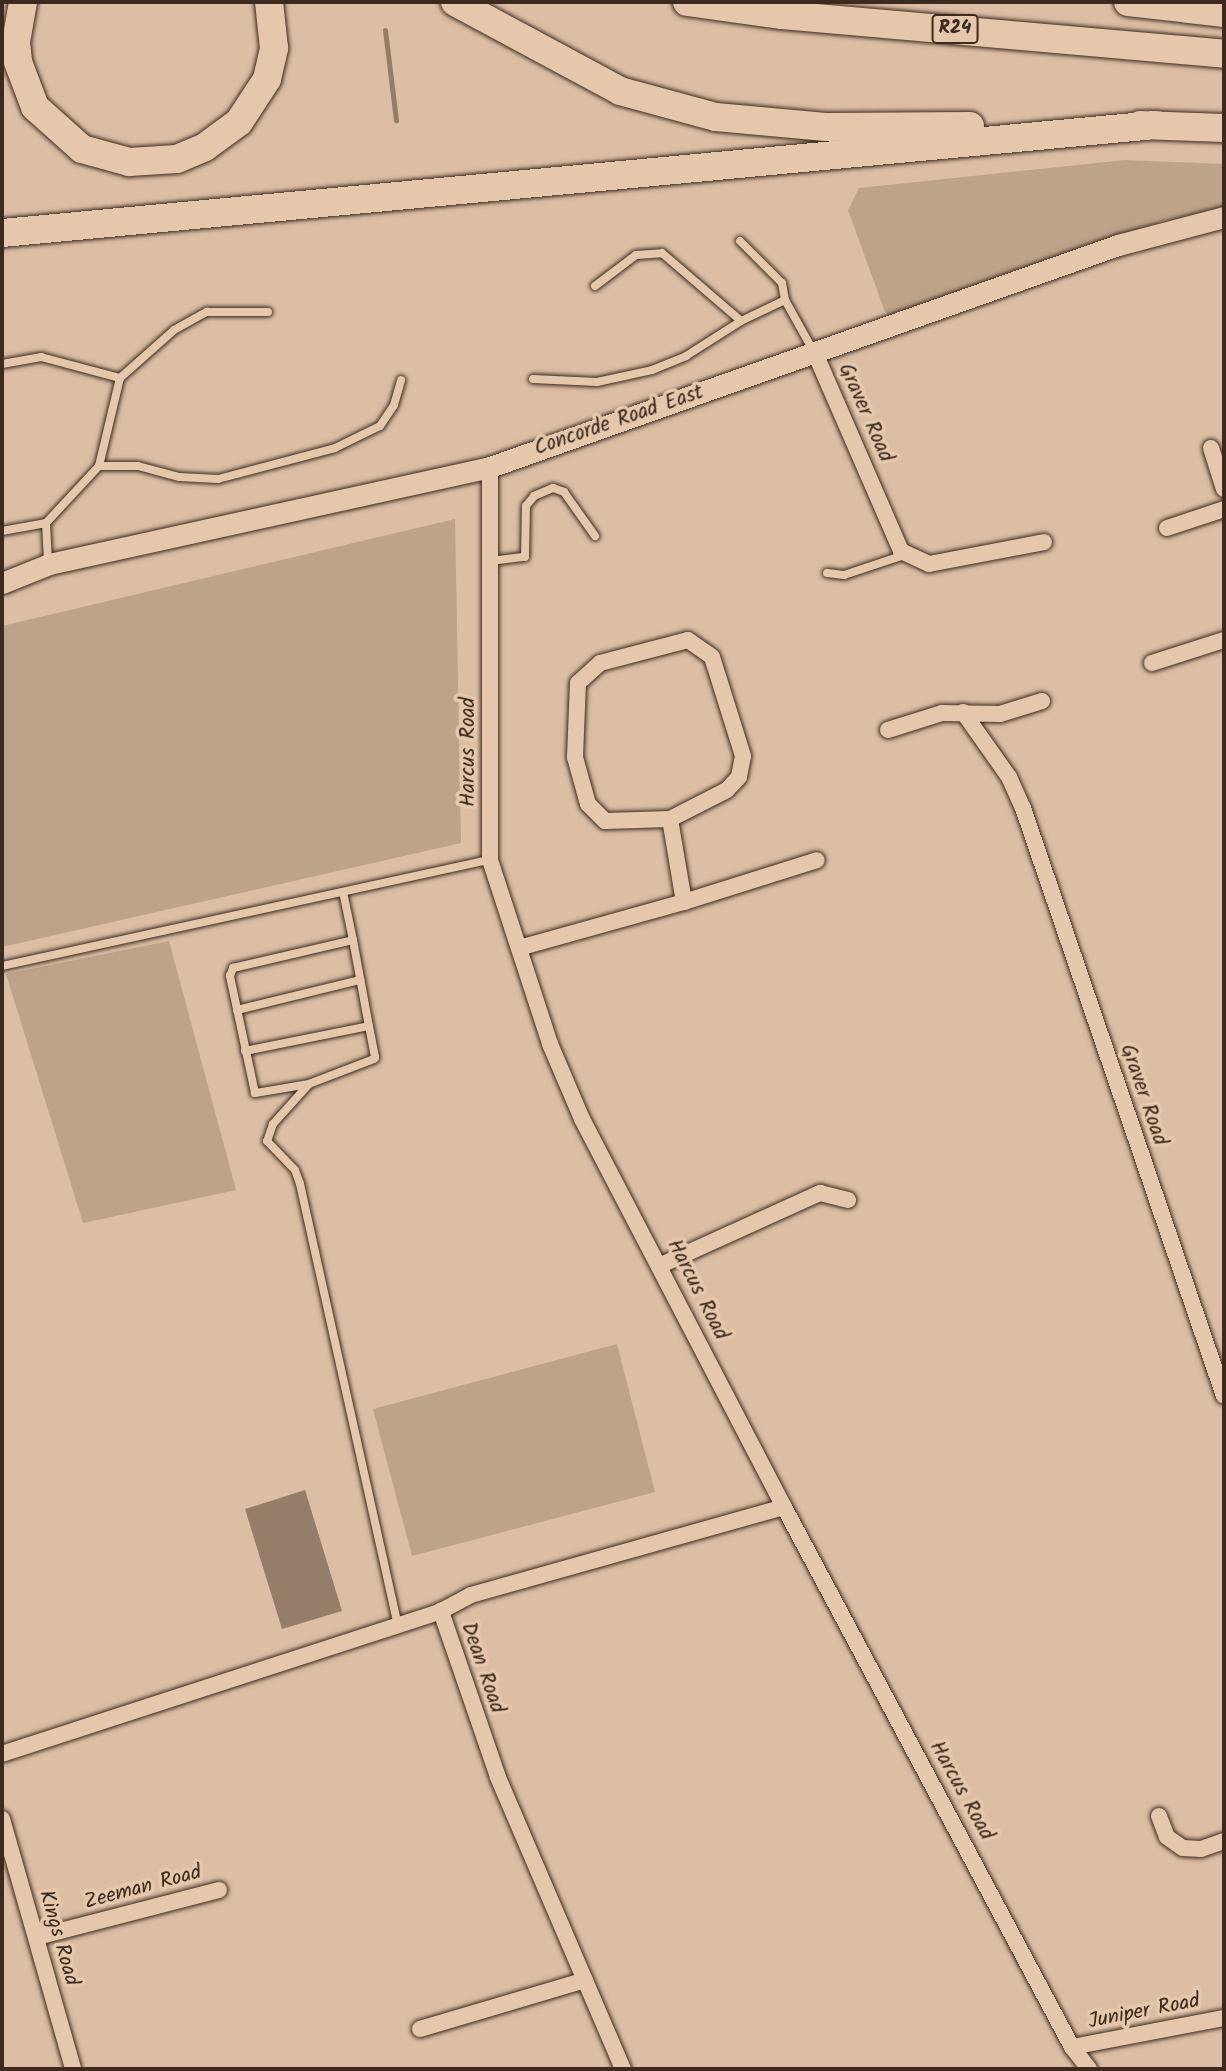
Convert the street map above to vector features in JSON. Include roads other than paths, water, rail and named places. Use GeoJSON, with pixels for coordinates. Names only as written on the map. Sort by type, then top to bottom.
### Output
{"type":"FeatureCollection","features":[{"type":"Feature","properties":{"kind":"highway"},"geometry":{"type":"LineString","coordinates":[[23,2],[17,52],[24,85],[35,107],[82,149],[129,162],[177,159],[205,147],[239,122],[267,79],[274,48],[269,2]]}},
{"type":"Feature","properties":{"kind":"highway"},"geometry":{"type":"LineString","coordinates":[[456,2],[620,92],[716,117],[826,127],[1156,125],[1224,128]]}},
{"type":"Feature","properties":{"kind":"highway","name":"R24"},"geometry":{"type":"LineString","coordinates":[[687,2],[782,15],[1224,54]]}},
{"type":"Feature","properties":{"kind":"highway"},"geometry":{"type":"LineString","coordinates":[[1128,2],[1224,13]]}},
{"type":"Feature","properties":{"kind":"highway"},"geometry":{"type":"LineString","coordinates":[[2,233],[1156,125]]}},
{"type":"Feature","properties":{"kind":"main road","name":"Concorde Road East"},"geometry":{"type":"LineString","coordinates":[[2,583],[48,564],[490,467],[1118,246],[1224,217]]}},
{"type":"Feature","properties":{"kind":"street","name":"Graver Road"},"geometry":{"type":"LineString","coordinates":[[815,354],[876,489],[894,542],[905,555]]}},
{"type":"Feature","properties":{"kind":"street"},"geometry":{"type":"LineString","coordinates":[[1211,448],[1224,489]]}},
{"type":"Feature","properties":{"kind":"street","name":"Harcus Road"},"geometry":{"type":"LineString","coordinates":[[490,467],[490,860],[550,1044],[582,1119],[661,1265],[784,1507],[1072,2047],[1089,2069]]}},
{"type":"Feature","properties":{"kind":"street"},"geometry":{"type":"LineString","coordinates":[[1167,528],[1224,509]]}},
{"type":"Feature","properties":{"kind":"street"},"geometry":{"type":"LineString","coordinates":[[905,555],[917,562],[943,563],[1044,542]]}},
{"type":"Feature","properties":{"kind":"street"},"geometry":{"type":"LineString","coordinates":[[688,640],[712,657],[743,756],[743,767],[727,790],[670,819],[615,823],[595,813],[582,788],[575,757],[575,696],[584,673],[600,663],[688,640]]}},
{"type":"Feature","properties":{"kind":"street"},"geometry":{"type":"LineString","coordinates":[[1152,663],[1224,640]]}},
{"type":"Feature","properties":{"kind":"street"},"geometry":{"type":"LineString","coordinates":[[888,730],[942,713],[1000,714],[1042,701]]}},
{"type":"Feature","properties":{"kind":"street","name":"Graver Road"},"geometry":{"type":"LineString","coordinates":[[963,712],[1009,777],[1023,808],[1224,1396]]}},
{"type":"Feature","properties":{"kind":"street"},"geometry":{"type":"LineString","coordinates":[[670,819],[684,902]]}},
{"type":"Feature","properties":{"kind":"street"},"geometry":{"type":"LineString","coordinates":[[519,948],[684,902],[817,860]]}},
{"type":"Feature","properties":{"kind":"street"},"geometry":{"type":"LineString","coordinates":[[661,1265],[820,1193],[848,1200]]}},
{"type":"Feature","properties":{"kind":"street","name":"Dean Road"},"geometry":{"type":"LineString","coordinates":[[623,2069],[498,1777],[440,1611],[471,1595],[784,1507]]}},
{"type":"Feature","properties":{"kind":"street"},"geometry":{"type":"LineString","coordinates":[[2,1754],[440,1611]]}},
{"type":"Feature","properties":{"kind":"street"},"geometry":{"type":"LineString","coordinates":[[1159,1816],[1167,1837],[1183,1848],[1201,1849],[1224,1841]]}},
{"type":"Feature","properties":{"kind":"street","name":"Kings Road"},"geometry":{"type":"LineString","coordinates":[[2,1822],[73,2069]]}},
{"type":"Feature","properties":{"kind":"street","name":"Zeeman Road"},"geometry":{"type":"LineString","coordinates":[[37,1937],[219,1890]]}},
{"type":"Feature","properties":{"kind":"street"},"geometry":{"type":"LineString","coordinates":[[420,2029],[585,1980]]}},
{"type":"Feature","properties":{"kind":"street","name":"Juniper Road"},"geometry":{"type":"LineString","coordinates":[[1072,2047],[1224,2018]]}},
{"type":"Feature","properties":{"kind":"lane"},"geometry":{"type":"LineString","coordinates":[[740,241],[782,283],[785,300],[815,354]]}},
{"type":"Feature","properties":{"kind":"lane"},"geometry":{"type":"LineString","coordinates":[[595,286],[636,255],[662,253],[741,321]]}},
{"type":"Feature","properties":{"kind":"lane"},"geometry":{"type":"LineString","coordinates":[[533,379],[597,382],[652,370],[686,356],[741,321],[785,300]]}},
{"type":"Feature","properties":{"kind":"lane"},"geometry":{"type":"LineString","coordinates":[[2,531],[46,523],[99,466],[120,378],[174,330],[207,312],[268,312]]}},
{"type":"Feature","properties":{"kind":"lane"},"geometry":{"type":"LineString","coordinates":[[2,364],[41,356],[120,378]]}},
{"type":"Feature","properties":{"kind":"lane"},"geometry":{"type":"LineString","coordinates":[[99,466],[138,466],[179,477],[218,479],[335,448],[380,426],[394,405],[401,380]]}},
{"type":"Feature","properties":{"kind":"lane"},"geometry":{"type":"LineString","coordinates":[[490,561],[525,557],[526,506],[534,496],[553,488],[564,492],[595,536]]}},
{"type":"Feature","properties":{"kind":"lane"},"geometry":{"type":"LineString","coordinates":[[46,523],[48,564]]}},
{"type":"Feature","properties":{"kind":"lane"},"geometry":{"type":"LineString","coordinates":[[827,573],[844,575],[905,555]]}},
{"type":"Feature","properties":{"kind":"lane"},"geometry":{"type":"LineString","coordinates":[[2,965],[490,860]]}},
{"type":"Feature","properties":{"kind":"lane"},"geometry":{"type":"LineString","coordinates":[[343,892],[353,940],[369,1026],[373,1063],[309,1084],[255,1093],[230,976],[233,968],[353,940]]}},
{"type":"Feature","properties":{"kind":"lane"},"geometry":{"type":"LineString","coordinates":[[237,1010],[360,980]]}},
{"type":"Feature","properties":{"kind":"lane"},"geometry":{"type":"LineString","coordinates":[[246,1051],[369,1026]]}},
{"type":"Feature","properties":{"kind":"lane"},"geometry":{"type":"LineString","coordinates":[[309,1084],[273,1124],[267,1141],[295,1170],[300,1184],[398,1626]]}},
{"type":"Feature","properties":{"kind":"waterway"},"geometry":{"type":"LineString","coordinates":[[385,30],[396,120]]}}]}
